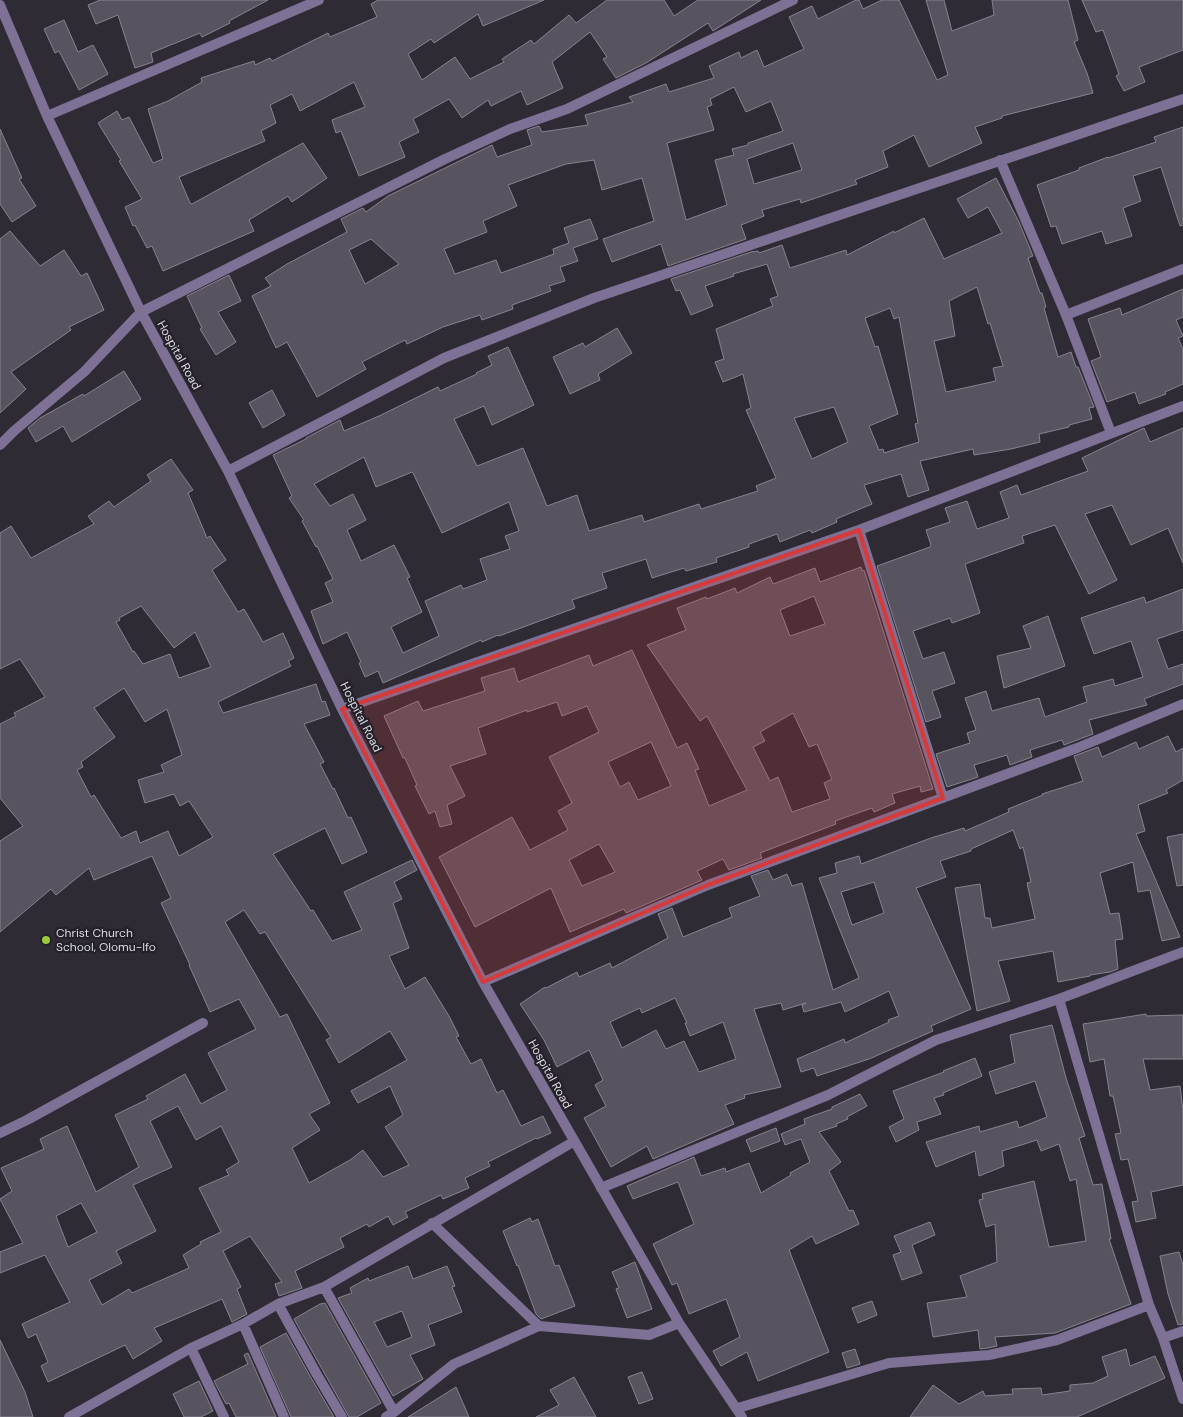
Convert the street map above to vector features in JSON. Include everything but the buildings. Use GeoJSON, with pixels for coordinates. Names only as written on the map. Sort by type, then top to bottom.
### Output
{"type":"FeatureCollection","features":[{"type":"Feature","properties":{"kind":"street"},"geometry":{"type":"LineString","coordinates":[[47,116],[319,0]]}},
{"type":"Feature","properties":{"kind":"street"},"geometry":{"type":"LineString","coordinates":[[0,445],[84,372],[141,312],[445,159],[510,129],[566,109],[793,0]]}},
{"type":"Feature","properties":{"kind":"street","name":"Hospital Road"},"geometry":{"type":"LineString","coordinates":[[0,5],[47,116],[141,312],[228,471],[342,709],[483,982],[678,1323],[740,1412]]}},
{"type":"Feature","properties":{"kind":"street"},"geometry":{"type":"LineString","coordinates":[[228,471],[444,358],[594,298],[1183,99]]}},
{"type":"Feature","properties":{"kind":"street"},"geometry":{"type":"LineString","coordinates":[[1000,160],[1066,315],[1111,433]]}},
{"type":"Feature","properties":{"kind":"street"},"geometry":{"type":"LineString","coordinates":[[1066,315],[1183,269]]}},
{"type":"Feature","properties":{"kind":"street"},"geometry":{"type":"LineString","coordinates":[[342,709],[859,530],[1183,406]]}},
{"type":"Feature","properties":{"kind":"street"},"geometry":{"type":"LineString","coordinates":[[859,530],[943,798]]}},
{"type":"Feature","properties":{"kind":"street"},"geometry":{"type":"LineString","coordinates":[[483,982],[708,885],[1076,748],[1183,704]]}},
{"type":"Feature","properties":{"kind":"street"},"geometry":{"type":"LineString","coordinates":[[602,1188],[828,1095],[936,1040],[1059,999],[1183,952]]}},
{"type":"Feature","properties":{"kind":"street"},"geometry":{"type":"LineString","coordinates":[[1059,999],[1149,1305],[1183,1399]]}},
{"type":"Feature","properties":{"kind":"street"},"geometry":{"type":"LineString","coordinates":[[0,1133],[202,1024]]}},
{"type":"Feature","properties":{"kind":"street"},"geometry":{"type":"LineString","coordinates":[[69,1417],[191,1348],[243,1324],[278,1304],[324,1287],[573,1142]]}},
{"type":"Feature","properties":{"kind":"street"},"geometry":{"type":"LineString","coordinates":[[432,1223],[539,1326]]}},
{"type":"Feature","properties":{"kind":"street"},"geometry":{"type":"LineString","coordinates":[[324,1287],[390,1415],[454,1364],[539,1326],[649,1335],[678,1323]]}},
{"type":"Feature","properties":{"kind":"street"},"geometry":{"type":"LineString","coordinates":[[278,1304],[342,1417]]}},
{"type":"Feature","properties":{"kind":"street"},"geometry":{"type":"LineString","coordinates":[[740,1412],[889,1362],[989,1355],[1057,1340],[1149,1305]]}},
{"type":"Feature","properties":{"kind":"street"},"geometry":{"type":"LineString","coordinates":[[243,1324],[284,1417]]}},
{"type":"Feature","properties":{"kind":"street"},"geometry":{"type":"LineString","coordinates":[[1162,1338],[1183,1331]]}},
{"type":"Feature","properties":{"kind":"street"},"geometry":{"type":"LineString","coordinates":[[191,1348],[224,1417]]}},
{"type":"Feature","properties":{"kind":"highlighted area"},"geometry":{"type":"Polygon","coordinates":[[[859,530],[943,798],[708,885],[483,982],[342,709],[859,530]]]}},
{"type":"Feature","properties":{"kind":"place","name":"Christ Church School, Olomu-Ifo"},"geometry":{"type":"Point","coordinates":[46,940]}}]}
